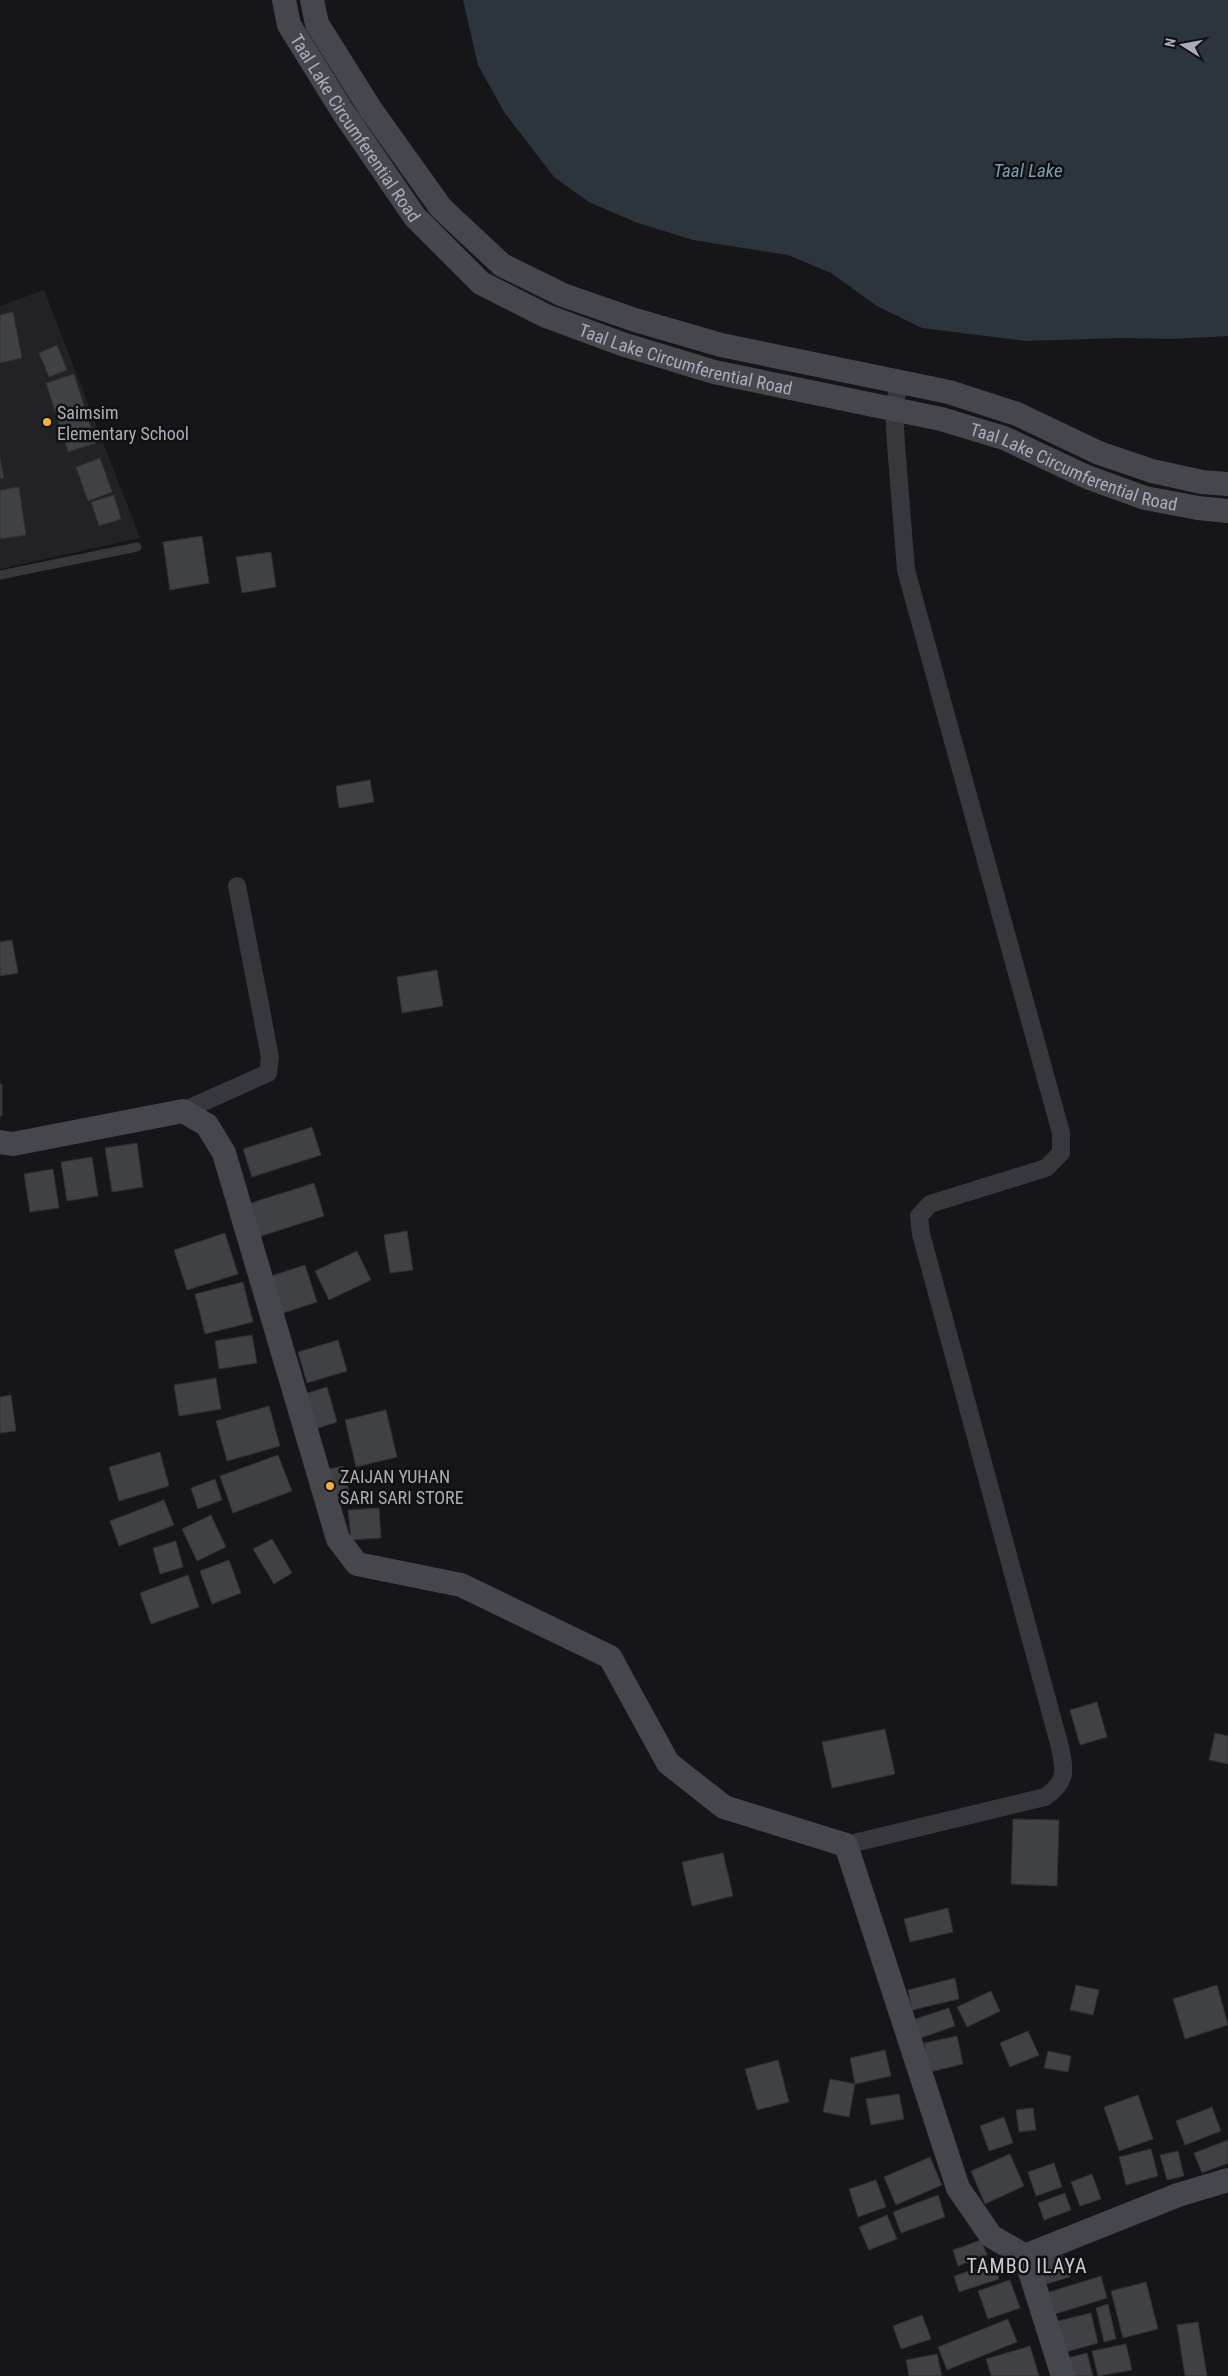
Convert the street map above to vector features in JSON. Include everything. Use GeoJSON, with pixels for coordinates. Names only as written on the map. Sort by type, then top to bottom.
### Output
{"type":"FeatureCollection","features":[{"type":"Feature","properties":{"kind":"main road","name":"Taal Lake Circumferential Road"},"geometry":{"type":"LineString","coordinates":[[284,0],[289,25],[343,112],[415,217],[481,283],[546,316],[622,344],[714,372],[941,418],[1004,438],[1087,477],[1145,498],[1198,508],[1228,511]]}},
{"type":"Feature","properties":{"kind":"main road","name":"Taal Lake Circumferential Road"},"geometry":{"type":"LineString","coordinates":[[312,0],[316,24],[392,140],[441,208],[502,266],[563,295],[635,320],[721,345],[949,392],[1017,414],[1099,453],[1152,471],[1202,482],[1228,484]]}},
{"type":"Feature","properties":{"kind":"main road"},"geometry":{"type":"LineString","coordinates":[[0,1142],[13,1144],[183,1111],[207,1125],[224,1153],[338,1539],[357,1564],[461,1585],[610,1657],[668,1763],[724,1807],[846,1845],[958,2188],[991,2236],[1026,2256],[1063,2376]]}},
{"type":"Feature","properties":{"kind":"main road"},"geometry":{"type":"LineString","coordinates":[[1026,2256],[1178,2195],[1228,2180]]}},
{"type":"Feature","properties":{"kind":"street"},"geometry":{"type":"LineString","coordinates":[[846,1845],[1045,1797],[1057,1789],[1065,1771],[921,1234],[919,1216],[930,1204],[1046,1168],[1061,1152],[1061,1133],[906,570],[894,409],[899,382]]}},
{"type":"Feature","properties":{"kind":"street"},"geometry":{"type":"LineString","coordinates":[[183,1111],[268,1073],[270,1057],[237,886]]}},
{"type":"Feature","properties":{"kind":"lane"},"geometry":{"type":"LineString","coordinates":[[0,574],[137,547]]}},
{"type":"Feature","properties":{"kind":"shaded area","name":"Saimsim Elementary School"},"geometry":{"type":"Polygon","coordinates":[[[44,290],[140,538],[0,569],[0,306],[44,290]]]}},
{"type":"Feature","properties":{"kind":"water","name":"Taal Lake"},"geometry":{"type":"Polygon","coordinates":[[[463,0],[1228,0],[1228,336],[1172,339],[1122,338],[1025,341],[922,328],[877,306],[831,273],[788,255],[693,240],[635,222],[589,202],[554,177],[504,112],[478,65],[463,0]]]}},
{"type":"Feature","properties":{"kind":"building"},"geometry":{"type":"Polygon","coordinates":[[[13,312],[22,358],[0,363],[0,315],[13,312]]]}},
{"type":"Feature","properties":{"kind":"building"},"geometry":{"type":"Polygon","coordinates":[[[57,345],[67,370],[49,377],[39,353],[57,345]]]}},
{"type":"Feature","properties":{"kind":"building"},"geometry":{"type":"Polygon","coordinates":[[[74,374],[96,443],[68,452],[46,383],[74,374]]]}},
{"type":"Feature","properties":{"kind":"building"},"geometry":{"type":"Polygon","coordinates":[[[0,457],[4,478],[0,479],[0,457]]]}},
{"type":"Feature","properties":{"kind":"building"},"geometry":{"type":"Polygon","coordinates":[[[100,458],[112,492],[88,501],[76,467],[100,458]]]}},
{"type":"Feature","properties":{"kind":"building"},"geometry":{"type":"Polygon","coordinates":[[[19,487],[26,535],[0,539],[0,490],[19,487]]]}},
{"type":"Feature","properties":{"kind":"building"},"geometry":{"type":"Polygon","coordinates":[[[114,495],[121,519],[99,526],[91,502],[114,495]]]}},
{"type":"Feature","properties":{"kind":"building"},"geometry":{"type":"Polygon","coordinates":[[[202,536],[209,583],[170,590],[163,542],[202,536]]]}},
{"type":"Feature","properties":{"kind":"building"},"geometry":{"type":"Polygon","coordinates":[[[271,552],[276,587],[242,593],[236,557],[271,552]]]}},
{"type":"Feature","properties":{"kind":"building"},"geometry":{"type":"Polygon","coordinates":[[[370,780],[374,802],[339,808],[336,786],[370,780]]]}},
{"type":"Feature","properties":{"kind":"building"},"geometry":{"type":"Polygon","coordinates":[[[12,940],[18,973],[0,976],[0,942],[12,940]]]}},
{"type":"Feature","properties":{"kind":"building"},"geometry":{"type":"Polygon","coordinates":[[[437,970],[443,1006],[402,1013],[397,977],[437,970]]]}},
{"type":"Feature","properties":{"kind":"building"},"geometry":{"type":"Polygon","coordinates":[[[0,1084],[2,1084],[2,1116],[0,1116],[0,1084]]]}},
{"type":"Feature","properties":{"kind":"building"},"geometry":{"type":"Polygon","coordinates":[[[312,1127],[321,1155],[252,1177],[243,1149],[312,1127]]]}},
{"type":"Feature","properties":{"kind":"building"},"geometry":{"type":"Polygon","coordinates":[[[137,1143],[143,1187],[112,1192],[105,1148],[137,1143]]]}},
{"type":"Feature","properties":{"kind":"building"},"geometry":{"type":"Polygon","coordinates":[[[92,1157],[98,1196],[67,1201],[61,1162],[92,1157]]]}},
{"type":"Feature","properties":{"kind":"building"},"geometry":{"type":"Polygon","coordinates":[[[53,1169],[59,1208],[30,1212],[24,1174],[53,1169]]]}},
{"type":"Feature","properties":{"kind":"building"},"geometry":{"type":"Polygon","coordinates":[[[314,1183],[324,1216],[258,1237],[248,1204],[314,1183]]]}},
{"type":"Feature","properties":{"kind":"building"},"geometry":{"type":"Polygon","coordinates":[[[407,1231],[413,1270],[390,1273],[384,1235],[407,1231]]]}},
{"type":"Feature","properties":{"kind":"building"},"geometry":{"type":"Polygon","coordinates":[[[225,1233],[238,1274],[187,1290],[174,1250],[225,1233]]]}},
{"type":"Feature","properties":{"kind":"building"},"geometry":{"type":"Polygon","coordinates":[[[357,1251],[371,1280],[329,1300],[315,1271],[357,1251]]]}},
{"type":"Feature","properties":{"kind":"building"},"geometry":{"type":"Polygon","coordinates":[[[305,1265],[317,1302],[280,1314],[268,1277],[305,1265]]]}},
{"type":"Feature","properties":{"kind":"building"},"geometry":{"type":"Polygon","coordinates":[[[243,1282],[253,1322],[205,1334],[195,1294],[243,1282]]]}},
{"type":"Feature","properties":{"kind":"building"},"geometry":{"type":"Polygon","coordinates":[[[252,1335],[257,1363],[219,1369],[215,1341],[252,1335]]]}},
{"type":"Feature","properties":{"kind":"building"},"geometry":{"type":"Polygon","coordinates":[[[338,1340],[347,1371],[307,1383],[298,1352],[338,1340]]]}},
{"type":"Feature","properties":{"kind":"building"},"geometry":{"type":"Polygon","coordinates":[[[216,1378],[221,1409],[179,1416],[174,1385],[216,1378]]]}},
{"type":"Feature","properties":{"kind":"building"},"geometry":{"type":"Polygon","coordinates":[[[327,1387],[337,1422],[312,1430],[301,1395],[327,1387]]]}},
{"type":"Feature","properties":{"kind":"building"},"geometry":{"type":"Polygon","coordinates":[[[11,1395],[16,1431],[0,1433],[0,1397],[11,1395]]]}},
{"type":"Feature","properties":{"kind":"building"},"geometry":{"type":"Polygon","coordinates":[[[269,1406],[280,1446],[227,1461],[216,1421],[269,1406]]]}},
{"type":"Feature","properties":{"kind":"building"},"geometry":{"type":"Polygon","coordinates":[[[386,1410],[397,1457],[356,1467],[345,1420],[386,1410]]]}},
{"type":"Feature","properties":{"kind":"building"},"geometry":{"type":"Polygon","coordinates":[[[160,1452],[169,1486],[119,1501],[109,1467],[160,1452]]]}},
{"type":"Feature","properties":{"kind":"building"},"geometry":{"type":"Polygon","coordinates":[[[278,1455],[292,1491],[233,1513],[220,1476],[278,1455]]]}},
{"type":"Feature","properties":{"kind":"building"},"geometry":{"type":"Polygon","coordinates":[[[343,1466],[349,1492],[330,1496],[325,1470],[343,1466]]]}},
{"type":"Feature","properties":{"kind":"building"},"geometry":{"type":"Polygon","coordinates":[[[215,1479],[222,1500],[198,1509],[191,1488],[215,1479]]]}},
{"type":"Feature","properties":{"kind":"building"},"geometry":{"type":"Polygon","coordinates":[[[164,1500],[174,1525],[119,1546],[110,1521],[164,1500]]]}},
{"type":"Feature","properties":{"kind":"building"},"geometry":{"type":"Polygon","coordinates":[[[379,1508],[381,1538],[351,1540],[348,1510],[379,1508]]]}},
{"type":"Feature","properties":{"kind":"building"},"geometry":{"type":"Polygon","coordinates":[[[211,1515],[226,1547],[197,1561],[182,1529],[211,1515]]]}},
{"type":"Feature","properties":{"kind":"building"},"geometry":{"type":"Polygon","coordinates":[[[272,1539],[292,1573],[274,1584],[253,1549],[272,1539]]]}},
{"type":"Feature","properties":{"kind":"building"},"geometry":{"type":"Polygon","coordinates":[[[176,1541],[183,1567],[160,1574],[153,1548],[176,1541]]]}},
{"type":"Feature","properties":{"kind":"building"},"geometry":{"type":"Polygon","coordinates":[[[229,1560],[241,1593],[212,1604],[200,1571],[229,1560]]]}},
{"type":"Feature","properties":{"kind":"building"},"geometry":{"type":"Polygon","coordinates":[[[188,1575],[199,1607],[151,1624],[140,1593],[188,1575]]]}},
{"type":"Feature","properties":{"kind":"building"},"geometry":{"type":"Polygon","coordinates":[[[1097,1702],[1107,1737],[1080,1745],[1070,1710],[1097,1702]]]}},
{"type":"Feature","properties":{"kind":"building"},"geometry":{"type":"Polygon","coordinates":[[[885,1729],[895,1774],[832,1788],[822,1742],[885,1729]]]}},
{"type":"Feature","properties":{"kind":"building"},"geometry":{"type":"Polygon","coordinates":[[[1215,1733],[1228,1736],[1228,1764],[1209,1760],[1215,1733]]]}},
{"type":"Feature","properties":{"kind":"building"},"geometry":{"type":"Polygon","coordinates":[[[1013,1819],[1059,1820],[1057,1886],[1011,1884],[1013,1819]]]}},
{"type":"Feature","properties":{"kind":"building"},"geometry":{"type":"Polygon","coordinates":[[[723,1853],[733,1896],[692,1906],[682,1862],[723,1853]]]}},
{"type":"Feature","properties":{"kind":"building"},"geometry":{"type":"Polygon","coordinates":[[[948,1908],[953,1932],[910,1942],[904,1919],[948,1908]]]}},
{"type":"Feature","properties":{"kind":"building"},"geometry":{"type":"Polygon","coordinates":[[[955,1978],[959,1999],[912,2010],[908,1990],[955,1978]]]}},
{"type":"Feature","properties":{"kind":"building"},"geometry":{"type":"Polygon","coordinates":[[[1076,1985],[1099,1990],[1093,2015],[1070,2010],[1076,1985]]]}},
{"type":"Feature","properties":{"kind":"building"},"geometry":{"type":"Polygon","coordinates":[[[1217,1985],[1228,2025],[1185,2039],[1173,1999],[1217,1985]]]}},
{"type":"Feature","properties":{"kind":"building"},"geometry":{"type":"Polygon","coordinates":[[[991,1991],[1000,2011],[967,2027],[957,2007],[991,1991]]]}},
{"type":"Feature","properties":{"kind":"building"},"geometry":{"type":"Polygon","coordinates":[[[949,2008],[955,2026],[918,2039],[912,2020],[949,2008]]]}},
{"type":"Feature","properties":{"kind":"building"},"geometry":{"type":"Polygon","coordinates":[[[1028,2031],[1039,2055],[1010,2067],[1000,2043],[1028,2031]]]}},
{"type":"Feature","properties":{"kind":"building"},"geometry":{"type":"Polygon","coordinates":[[[957,2036],[963,2064],[930,2072],[924,2043],[957,2036]]]}},
{"type":"Feature","properties":{"kind":"building"},"geometry":{"type":"Polygon","coordinates":[[[885,2050],[891,2076],[855,2084],[850,2058],[885,2050]]]}},
{"type":"Feature","properties":{"kind":"building"},"geometry":{"type":"Polygon","coordinates":[[[1048,2051],[1071,2056],[1068,2072],[1044,2068],[1048,2051]]]}},
{"type":"Feature","properties":{"kind":"building"},"geometry":{"type":"Polygon","coordinates":[[[778,2060],[789,2102],[757,2110],[745,2069],[778,2060]]]}},
{"type":"Feature","properties":{"kind":"building"},"geometry":{"type":"Polygon","coordinates":[[[830,2079],[855,2084],[849,2117],[823,2112],[830,2079]]]}},
{"type":"Feature","properties":{"kind":"building"},"geometry":{"type":"Polygon","coordinates":[[[899,2094],[904,2119],[871,2125],[866,2099],[899,2094]]]}},
{"type":"Feature","properties":{"kind":"building"},"geometry":{"type":"Polygon","coordinates":[[[1138,2095],[1153,2139],[1119,2151],[1104,2107],[1138,2095]]]}},
{"type":"Feature","properties":{"kind":"building"},"geometry":{"type":"Polygon","coordinates":[[[1212,2107],[1221,2131],[1185,2145],[1176,2121],[1212,2107]]]}},
{"type":"Feature","properties":{"kind":"building"},"geometry":{"type":"Polygon","coordinates":[[[1033,2108],[1036,2130],[1019,2132],[1016,2110],[1033,2108]]]}},
{"type":"Feature","properties":{"kind":"building"},"geometry":{"type":"Polygon","coordinates":[[[1004,2117],[1013,2143],[989,2151],[980,2126],[1004,2117]]]}},
{"type":"Feature","properties":{"kind":"building"},"geometry":{"type":"Polygon","coordinates":[[[1228,2140],[1228,2163],[1202,2173],[1194,2153],[1228,2140]]]}},
{"type":"Feature","properties":{"kind":"building"},"geometry":{"type":"Polygon","coordinates":[[[1151,2149],[1158,2176],[1126,2185],[1119,2157],[1151,2149]]]}},
{"type":"Feature","properties":{"kind":"building"},"geometry":{"type":"Polygon","coordinates":[[[1178,2151],[1184,2176],[1167,2180],[1160,2155],[1178,2151]]]}},
{"type":"Feature","properties":{"kind":"building"},"geometry":{"type":"Polygon","coordinates":[[[1010,2154],[1024,2186],[985,2204],[971,2171],[1010,2154]]]}},
{"type":"Feature","properties":{"kind":"building"},"geometry":{"type":"Polygon","coordinates":[[[930,2157],[942,2185],[896,2205],[884,2177],[930,2157]]]}},
{"type":"Feature","properties":{"kind":"building"},"geometry":{"type":"Polygon","coordinates":[[[1054,2163],[1062,2187],[1036,2196],[1028,2172],[1054,2163]]]}},
{"type":"Feature","properties":{"kind":"building"},"geometry":{"type":"Polygon","coordinates":[[[1092,2174],[1101,2199],[1080,2206],[1071,2182],[1092,2174]]]}},
{"type":"Feature","properties":{"kind":"building"},"geometry":{"type":"Polygon","coordinates":[[[876,2180],[886,2207],[858,2217],[849,2189],[876,2180]]]}},
{"type":"Feature","properties":{"kind":"building"},"geometry":{"type":"Polygon","coordinates":[[[1065,2193],[1071,2210],[1044,2220],[1038,2203],[1065,2193]]]}},
{"type":"Feature","properties":{"kind":"building"},"geometry":{"type":"Polygon","coordinates":[[[938,2195],[945,2217],[901,2233],[893,2212],[938,2195]]]}},
{"type":"Feature","properties":{"kind":"building"},"geometry":{"type":"Polygon","coordinates":[[[887,2215],[897,2239],[869,2250],[859,2227],[887,2215]]]}},
{"type":"Feature","properties":{"kind":"building"},"geometry":{"type":"Polygon","coordinates":[[[981,2240],[987,2255],[958,2266],[953,2250],[981,2240]]]}},
{"type":"Feature","properties":{"kind":"building"},"geometry":{"type":"Polygon","coordinates":[[[1063,2255],[1070,2277],[1043,2285],[1037,2262],[1063,2255]]]}},
{"type":"Feature","properties":{"kind":"building"},"geometry":{"type":"Polygon","coordinates":[[[994,2263],[999,2279],[959,2292],[954,2276],[994,2263]]]}},
{"type":"Feature","properties":{"kind":"building"},"geometry":{"type":"Polygon","coordinates":[[[1101,2276],[1107,2298],[1052,2315],[1046,2293],[1101,2276]]]}},
{"type":"Feature","properties":{"kind":"building"},"geometry":{"type":"Polygon","coordinates":[[[1010,2280],[1020,2308],[988,2319],[978,2291],[1010,2280]]]}},
{"type":"Feature","properties":{"kind":"building"},"geometry":{"type":"Polygon","coordinates":[[[1146,2282],[1158,2329],[1123,2338],[1111,2291],[1146,2282]]]}},
{"type":"Feature","properties":{"kind":"building"},"geometry":{"type":"Polygon","coordinates":[[[1108,2304],[1116,2339],[1104,2342],[1096,2308],[1108,2304]]]}},
{"type":"Feature","properties":{"kind":"building"},"geometry":{"type":"Polygon","coordinates":[[[1091,2313],[1098,2343],[1066,2352],[1058,2321],[1091,2313]]]}},
{"type":"Feature","properties":{"kind":"building"},"geometry":{"type":"Polygon","coordinates":[[[922,2315],[931,2339],[901,2349],[893,2326],[922,2315]]]}},
{"type":"Feature","properties":{"kind":"building"},"geometry":{"type":"Polygon","coordinates":[[[1008,2319],[1017,2342],[947,2370],[938,2347],[1008,2319]]]}},
{"type":"Feature","properties":{"kind":"building"},"geometry":{"type":"Polygon","coordinates":[[[1198,2322],[1207,2376],[1185,2376],[1177,2325],[1198,2322]]]}},
{"type":"Feature","properties":{"kind":"building"},"geometry":{"type":"Polygon","coordinates":[[[1126,2344],[1132,2370],[1098,2376],[1092,2351],[1126,2344]]]}},
{"type":"Feature","properties":{"kind":"building"},"geometry":{"type":"Polygon","coordinates":[[[1030,2346],[1039,2376],[991,2376],[986,2359],[1030,2346]]]}},
{"type":"Feature","properties":{"kind":"building"},"geometry":{"type":"Polygon","coordinates":[[[1087,2353],[1093,2376],[1072,2376],[1067,2358],[1087,2353]]]}},
{"type":"Feature","properties":{"kind":"building"},"geometry":{"type":"Polygon","coordinates":[[[937,2354],[942,2376],[909,2376],[906,2360],[937,2354]]]}},
{"type":"Feature","properties":{"kind":"place","name":"Saimsim Elementary School"},"geometry":{"type":"Point","coordinates":[47,422]}},
{"type":"Feature","properties":{"kind":"place","name":"ZAIJAN YUHAN SARI SARI STORE"},"geometry":{"type":"Point","coordinates":[330,1486]}},
{"type":"Feature","properties":{"kind":"district","name":"TAMBO ILAYA"},"geometry":{"type":"Point","coordinates":[1027,2266]}}]}
